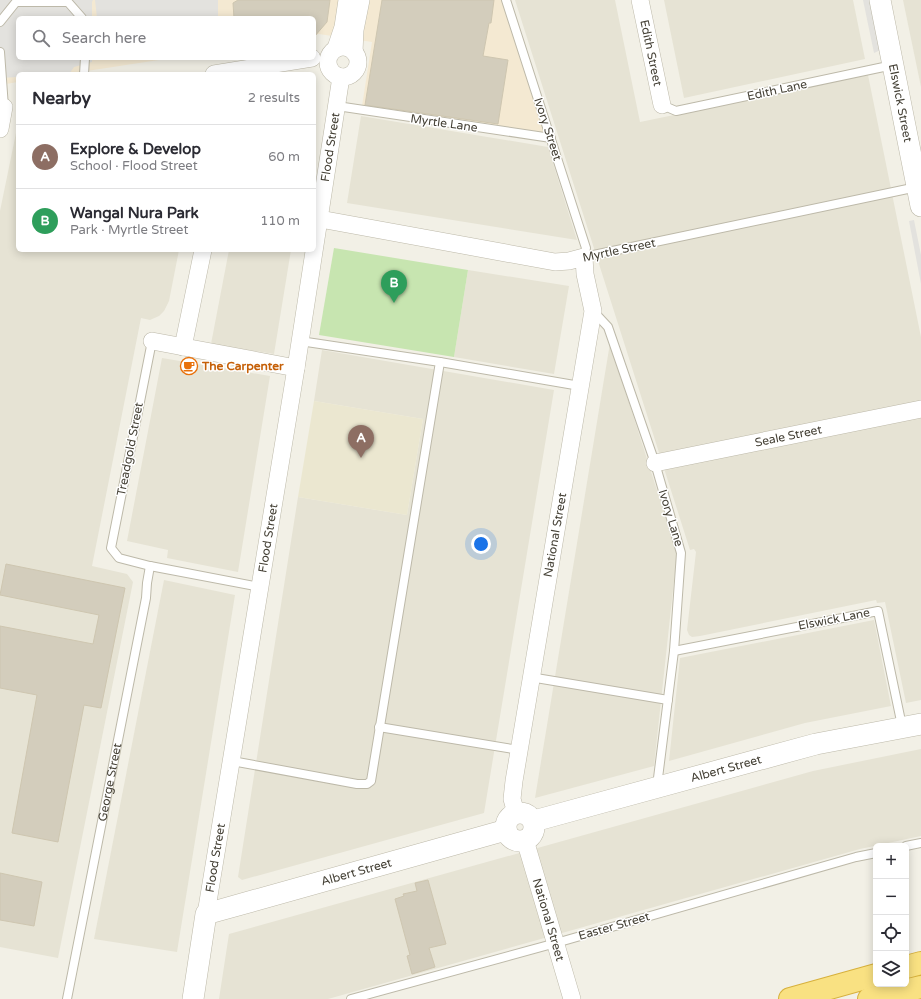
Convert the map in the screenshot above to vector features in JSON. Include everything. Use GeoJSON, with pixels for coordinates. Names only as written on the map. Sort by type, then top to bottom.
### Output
{"type":"FeatureCollection","features":[{"type":"Feature","properties":{"kind":"highway"},"geometry":{"type":"LineString","coordinates":[[909,966],[921,963]]}},
{"type":"Feature","properties":{"kind":"highway"},"geometry":{"type":"LineString","coordinates":[[790,999],[873,976]]}},
{"type":"Feature","properties":{"kind":"highway"},"geometry":{"type":"LineString","coordinates":[[869,999],[921,987]]}},
{"type":"Feature","properties":{"kind":"street"},"geometry":{"type":"LineString","coordinates":[[322,56],[343,27],[347,0]]}},
{"type":"Feature","properties":{"kind":"street"},"geometry":{"type":"LineString","coordinates":[[322,56],[331,71],[341,77],[350,75],[356,69],[358,60],[354,52],[355,30],[361,0]]}},
{"type":"Feature","properties":{"kind":"street","name":"Edith Street"},"geometry":{"type":"LineString","coordinates":[[640,0],[662,105]]}},
{"type":"Feature","properties":{"kind":"street"},"geometry":{"type":"LineString","coordinates":[[880,0],[887,0]]}},
{"type":"Feature","properties":{"kind":"street","name":"Elswick Street"},"geometry":{"type":"LineString","coordinates":[[880,0],[919,185]]}},
{"type":"Feature","properties":{"kind":"street"},"geometry":{"type":"LineString","coordinates":[[322,56],[346,47],[354,52]]}},
{"type":"Feature","properties":{"kind":"street"},"geometry":{"type":"LineString","coordinates":[[226,72],[298,60]]}},
{"type":"Feature","properties":{"kind":"street","name":"Flood Street"},"geometry":{"type":"LineString","coordinates":[[316,243],[341,77]]}},
{"type":"Feature","properties":{"kind":"street"},"geometry":{"type":"LineString","coordinates":[[0,129],[7,106]]}},
{"type":"Feature","properties":{"kind":"street","name":"Myrtle Street"},"geometry":{"type":"LineString","coordinates":[[320,219],[555,262],[569,261],[584,257]]}},
{"type":"Feature","properties":{"kind":"street"},"geometry":{"type":"LineString","coordinates":[[182,347],[203,252]]}},
{"type":"Feature","properties":{"kind":"street","name":"Flood Street"},"geometry":{"type":"LineString","coordinates":[[193,999],[315,252]]}},
{"type":"Feature","properties":{"kind":"street","name":"National Street"},"geometry":{"type":"LineString","coordinates":[[518,821],[512,799],[519,750],[530,677],[593,311],[585,274],[584,257]]}},
{"type":"Feature","properties":{"kind":"street","name":"Treadgold Street"},"geometry":{"type":"LineString","coordinates":[[152,341],[296,368]]}},
{"type":"Feature","properties":{"kind":"street","name":"Seale Street"},"geometry":{"type":"LineString","coordinates":[[655,463],[921,409]]}},
{"type":"Feature","properties":{"kind":"street","name":"Albert Street"},"geometry":{"type":"LineString","coordinates":[[206,914],[518,821],[657,787],[816,744],[912,726]]}},
{"type":"Feature","properties":{"kind":"street"},"geometry":{"type":"LineString","coordinates":[[518,821],[508,835],[516,840],[525,840]]}},
{"type":"Feature","properties":{"kind":"street","name":"National Street"},"geometry":{"type":"LineString","coordinates":[[525,840],[572,999]]}},
{"type":"Feature","properties":{"kind":"lane","name":"Ivory Street"},"geometry":{"type":"LineString","coordinates":[[506,0],[586,248],[584,257]]}},
{"type":"Feature","properties":{"kind":"lane"},"geometry":{"type":"LineString","coordinates":[[0,22],[16,2],[68,2],[80,16]]}},
{"type":"Feature","properties":{"kind":"lane"},"geometry":{"type":"LineString","coordinates":[[0,52],[7,106]]}},
{"type":"Feature","properties":{"kind":"lane"},"geometry":{"type":"LineString","coordinates":[[84,72],[85,60]]}},
{"type":"Feature","properties":{"kind":"lane","name":"Edith Lane"},"geometry":{"type":"LineString","coordinates":[[662,105],[676,111],[893,65]]}},
{"type":"Feature","properties":{"kind":"lane","name":"Myrtle Lane"},"geometry":{"type":"LineString","coordinates":[[337,106],[551,138]]}},
{"type":"Feature","properties":{"kind":"lane","name":"Myrtle Street"},"geometry":{"type":"LineString","coordinates":[[584,257],[919,185]]}},
{"type":"Feature","properties":{"kind":"lane","name":"Ivory Lane"},"geometry":{"type":"LineString","coordinates":[[593,311],[608,327],[655,463],[681,553],[674,651],[657,787]]}},
{"type":"Feature","properties":{"kind":"lane","name":"Treadgold Street"},"geometry":{"type":"LineString","coordinates":[[152,341],[111,548],[119,558],[150,566],[260,587]]}},
{"type":"Feature","properties":{"kind":"lane"},"geometry":{"type":"LineString","coordinates":[[300,341],[440,362],[580,386]]}},
{"type":"Feature","properties":{"kind":"lane"},"geometry":{"type":"LineString","coordinates":[[232,760],[357,784],[367,784],[371,781],[440,362]]}},
{"type":"Feature","properties":{"kind":"lane","name":"George Street"},"geometry":{"type":"LineString","coordinates":[[67,999],[146,598],[150,566]]}},
{"type":"Feature","properties":{"kind":"lane","name":"Elswick Lane"},"geometry":{"type":"LineString","coordinates":[[674,651],[878,611],[912,726]]}},
{"type":"Feature","properties":{"kind":"lane"},"geometry":{"type":"LineString","coordinates":[[530,677],[668,700]]}},
{"type":"Feature","properties":{"kind":"lane"},"geometry":{"type":"LineString","coordinates":[[379,727],[519,750]]}},
{"type":"Feature","properties":{"kind":"lane"},"geometry":{"type":"LineString","coordinates":[[909,845],[921,843]]}},
{"type":"Feature","properties":{"kind":"lane","name":"Easter Street"},"geometry":{"type":"LineString","coordinates":[[351,999],[556,943],[848,859],[873,854]]}},
{"type":"Feature","properties":{"kind":"shaded area"},"geometry":{"type":"Polygon","coordinates":[[[0,0],[506,0],[551,138],[362,106],[372,42],[316,35],[316,16],[16,16],[16,60],[159,60],[80,72],[16,72],[16,82],[0,85],[0,0]]]}},
{"type":"Feature","properties":{"kind":"shaded area"},"geometry":{"type":"Polygon","coordinates":[[[0,0],[93,0],[92,16],[16,16],[16,60],[92,60],[92,62],[74,67],[70,72],[16,72],[16,77],[0,78],[0,0]]]}},
{"type":"Feature","properties":{"kind":"shaded area"},"geometry":{"type":"Polygon","coordinates":[[[95,0],[218,0],[218,16],[97,16],[95,0]]]}},
{"type":"Feature","properties":{"kind":"shaded area"},"geometry":{"type":"Polygon","coordinates":[[[515,0],[615,0],[640,122],[868,75],[921,337],[921,700],[906,703],[885,602],[877,603],[876,600],[700,636],[692,637],[689,635],[687,630],[696,552],[694,549],[690,550],[515,0]]]}},
{"type":"Feature","properties":{"kind":"shaded area"},"geometry":{"type":"Polygon","coordinates":[[[664,0],[853,0],[865,59],[684,98],[664,0]]]}},
{"type":"Feature","properties":{"kind":"shaded area"},"geometry":{"type":"Polygon","coordinates":[[[863,0],[873,0],[883,49],[874,53],[863,0]]]}},
{"type":"Feature","properties":{"kind":"shaded area"},"geometry":{"type":"Polygon","coordinates":[[[903,0],[921,0],[921,87],[903,0]]]}},
{"type":"Feature","properties":{"kind":"shaded area"},"geometry":{"type":"Polygon","coordinates":[[[361,116],[548,147],[577,240],[347,203],[361,116]]]}},
{"type":"Feature","properties":{"kind":"shaded area"},"geometry":{"type":"Polygon","coordinates":[[[16,133],[16,252],[179,252],[169,301],[164,311],[159,316],[150,320],[141,318],[92,566],[127,574],[133,582],[58,958],[0,947],[0,211],[16,133]]]}},
{"type":"Feature","properties":{"kind":"shaded area"},"geometry":{"type":"Polygon","coordinates":[[[914,220],[921,255],[921,284],[909,221],[914,220]]]}},
{"type":"Feature","properties":{"kind":"shaded area"},"geometry":{"type":"Polygon","coordinates":[[[229,252],[291,252],[274,354],[211,344],[229,252]]]}},
{"type":"Feature","properties":{"kind":"shaded area"},"geometry":{"type":"Polygon","coordinates":[[[468,270],[569,286],[554,374],[454,357],[468,270]]]}},
{"type":"Feature","properties":{"kind":"shaded area"},"geometry":{"type":"Polygon","coordinates":[[[610,343],[677,553],[654,766],[535,798],[610,343]]]}},
{"type":"Feature","properties":{"kind":"shaded area"},"geometry":{"type":"Polygon","coordinates":[[[322,350],[554,390],[484,813],[242,880],[238,877],[298,497],[407,515],[423,419],[314,401],[322,350]]]}},
{"type":"Feature","properties":{"kind":"shaded area"},"geometry":{"type":"Polygon","coordinates":[[[162,358],[270,376],[238,572],[167,558],[168,550],[127,541],[162,358]]]}},
{"type":"Feature","properties":{"kind":"shaded area"},"geometry":{"type":"Polygon","coordinates":[[[314,401],[423,419],[407,515],[298,497],[314,401]]]}},
{"type":"Feature","properties":{"kind":"shaded area"},"geometry":{"type":"Polygon","coordinates":[[[164,580],[235,595],[177,952],[94,939],[164,580]]]}},
{"type":"Feature","properties":{"kind":"shaded area"},"geometry":{"type":"Polygon","coordinates":[[[874,620],[891,706],[805,723],[669,761],[680,658],[874,620]]]}},
{"type":"Feature","properties":{"kind":"shaded area"},"geometry":{"type":"Polygon","coordinates":[[[921,749],[921,836],[888,843],[873,843],[873,846],[328,999],[219,999],[229,934],[813,771],[921,749]]]}},
{"type":"Feature","properties":{"kind":"green space"},"geometry":{"type":"Polygon","coordinates":[[[334,248],[468,270],[454,357],[319,335],[334,248]]]}},
{"type":"Feature","properties":{"kind":"building"},"geometry":{"type":"Polygon","coordinates":[[[238,0],[330,0],[327,22],[316,35],[316,16],[234,16],[233,3],[238,0]]]}},
{"type":"Feature","properties":{"kind":"building"},"geometry":{"type":"Polygon","coordinates":[[[382,0],[494,0],[491,23],[489,23],[483,56],[508,60],[498,124],[365,105],[382,0]]]}},
{"type":"Feature","properties":{"kind":"building"},"geometry":{"type":"Polygon","coordinates":[[[6,564],[125,588],[101,708],[84,705],[58,842],[12,833],[37,695],[0,688],[0,626],[93,644],[99,615],[0,595],[6,564]]]}},
{"type":"Feature","properties":{"kind":"building"},"geometry":{"type":"Polygon","coordinates":[[[0,873],[42,882],[34,926],[0,920],[0,873]]]}},
{"type":"Feature","properties":{"kind":"building"},"geometry":{"type":"Polygon","coordinates":[[[428,880],[446,944],[429,948],[435,967],[412,974],[407,956],[410,955],[395,899],[404,896],[403,894],[417,891],[415,883],[428,880]]]}},
{"type":"Feature","properties":{"kind":"place","name":"Wangal Nura Park"},"geometry":{"type":"Point","coordinates":[394,303]}},
{"type":"Feature","properties":{"kind":"place","name":"The Carpenter"},"geometry":{"type":"Point","coordinates":[189,366]}},
{"type":"Feature","properties":{"kind":"place","name":"Explore & Develop"},"geometry":{"type":"Point","coordinates":[361,458]}}]}
